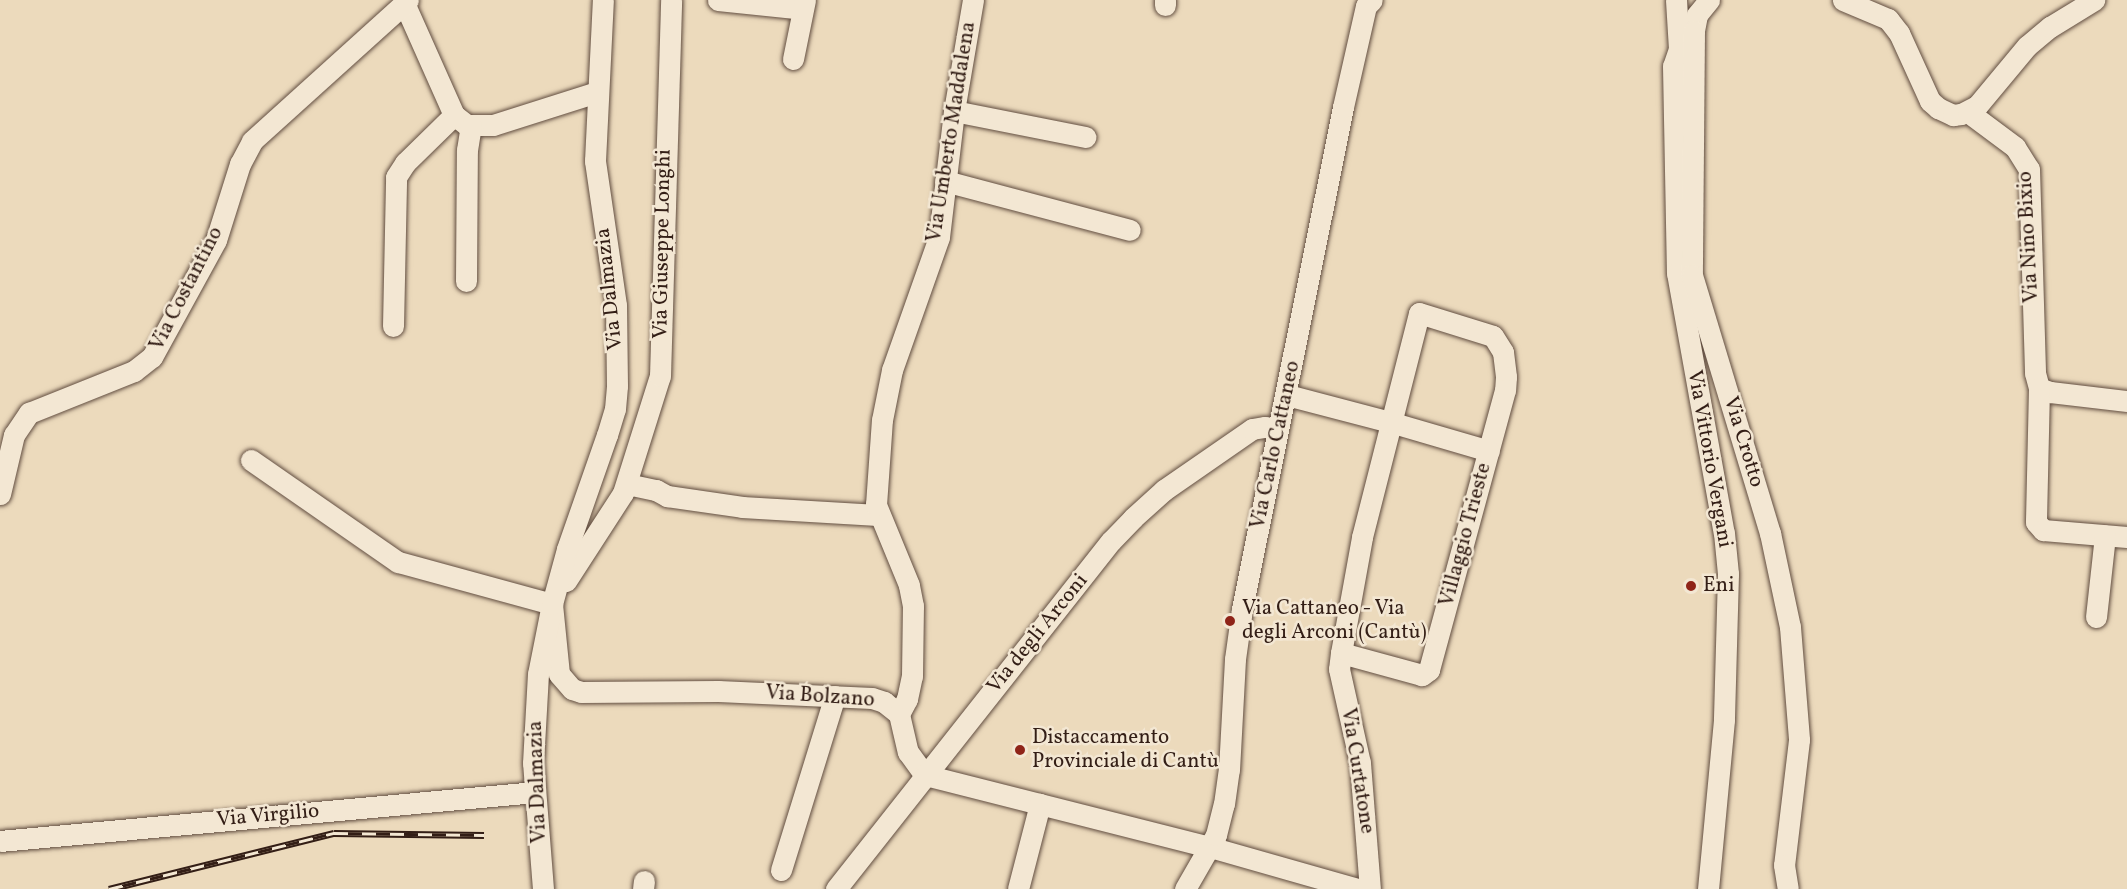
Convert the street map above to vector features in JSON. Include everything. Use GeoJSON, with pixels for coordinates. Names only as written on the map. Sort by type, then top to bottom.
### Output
{"type":"FeatureCollection","features":[{"type":"Feature","properties":{"kind":"street","name":"Via Dalmazia"},"geometry":{"type":"LineString","coordinates":[[543,889],[533,763],[538,674],[552,604],[567,549],[615,409],[617,386],[616,305],[595,161],[603,0]]}},
{"type":"Feature","properties":{"kind":"street","name":"Via Giuseppe Longhi"},"geometry":{"type":"LineString","coordinates":[[552,604],[614,512],[627,484],[660,376],[671,0]]}},
{"type":"Feature","properties":{"kind":"street"},"geometry":{"type":"LineString","coordinates":[[718,0],[804,5],[794,59]]}},
{"type":"Feature","properties":{"kind":"street","name":"Via Umberto Maddalena"},"geometry":{"type":"LineString","coordinates":[[899,714],[907,699],[912,676],[913,606],[909,585],[878,515],[876,492],[882,420],[892,370],[939,237],[954,111],[973,0]]}},
{"type":"Feature","properties":{"kind":"street","name":"Via Vittorio Vergani"},"geometry":{"type":"LineString","coordinates":[[1666,0],[1667,51],[1673,66],[1677,273],[1724,533],[1728,574],[1726,698],[1708,889]]}},
{"type":"Feature","properties":{"kind":"street","name":"Via Vittorio Vergani"},"geometry":{"type":"LineString","coordinates":[[1673,66],[1679,50],[1676,0]]}},
{"type":"Feature","properties":{"kind":"street","name":"Via Crotto"},"geometry":{"type":"LineString","coordinates":[[1709,0],[1697,15],[1694,31],[1692,275],[1770,533],[1790,627],[1799,740],[1784,865],[1788,889]]}},
{"type":"Feature","properties":{"kind":"street"},"geometry":{"type":"LineString","coordinates":[[1843,0],[1881,14],[1893,24],[1930,100],[1938,108],[1953,115],[1968,112],[1986,96],[2027,45],[2050,27],[2094,0]]}},
{"type":"Feature","properties":{"kind":"street"},"geometry":{"type":"LineString","coordinates":[[407,2],[463,120],[467,150],[466,281]]}},
{"type":"Feature","properties":{"kind":"street","name":"Via Costantino"},"geometry":{"type":"LineString","coordinates":[[0,494],[14,435],[24,417],[36,408],[134,371],[152,357],[216,240],[240,164],[252,141],[407,2]]}},
{"type":"Feature","properties":{"kind":"street","name":"Via Carlo Cattaneo"},"geometry":{"type":"LineString","coordinates":[[1185,889],[1210,847],[1224,804],[1238,637],[1277,429],[1287,395],[1343,106],[1367,2]]}},
{"type":"Feature","properties":{"kind":"street"},"geometry":{"type":"LineString","coordinates":[[393,326],[396,177],[405,163],[463,120],[493,124],[597,92]]}},
{"type":"Feature","properties":{"kind":"street"},"geometry":{"type":"LineString","coordinates":[[954,111],[1085,137]]}},
{"type":"Feature","properties":{"kind":"street","name":"Via Nino Bixio"},"geometry":{"type":"LineString","coordinates":[[1968,112],[2015,147],[2029,169],[2035,373],[2039,388],[2036,522],[2043,530],[2127,537]]}},
{"type":"Feature","properties":{"kind":"street"},"geometry":{"type":"LineString","coordinates":[[945,181],[1130,230]]}},
{"type":"Feature","properties":{"kind":"street","name":"Villaggio Trieste"},"geometry":{"type":"LineString","coordinates":[[1419,313],[1485,332],[1499,342],[1503,352],[1505,390],[1429,670],[1422,675],[1341,653],[1362,537],[1390,422],[1419,313]]}},
{"type":"Feature","properties":{"kind":"street"},"geometry":{"type":"LineString","coordinates":[[2039,388],[2049,392],[2127,401]]}},
{"type":"Feature","properties":{"kind":"street"},"geometry":{"type":"LineString","coordinates":[[1287,395],[1390,422],[1489,452]]}},
{"type":"Feature","properties":{"kind":"street","name":"Via degli Arconi"},"geometry":{"type":"LineString","coordinates":[[836,889],[1111,542],[1133,518],[1192,470],[1252,429],[1265,427],[1277,429]]}},
{"type":"Feature","properties":{"kind":"street"},"geometry":{"type":"LineString","coordinates":[[251,460],[398,562],[552,604]]}},
{"type":"Feature","properties":{"kind":"street"},"geometry":{"type":"LineString","coordinates":[[627,484],[656,490],[668,496],[742,507],[878,515]]}},
{"type":"Feature","properties":{"kind":"street"},"geometry":{"type":"LineString","coordinates":[[2096,617],[2104,535]]}},
{"type":"Feature","properties":{"kind":"street","name":"Via Bolzano"},"geometry":{"type":"LineString","coordinates":[[552,604],[559,674],[566,685],[581,692],[718,691],[872,698],[885,702],[899,714],[908,752],[925,775]]}},
{"type":"Feature","properties":{"kind":"street","name":"Via Curtatone"},"geometry":{"type":"LineString","coordinates":[[1341,653],[1339,669],[1360,763],[1370,889]]}},
{"type":"Feature","properties":{"kind":"street"},"geometry":{"type":"LineString","coordinates":[[781,870],[835,696]]}},
{"type":"Feature","properties":{"kind":"street"},"geometry":{"type":"LineString","coordinates":[[925,775],[1210,847],[1357,889]]}},
{"type":"Feature","properties":{"kind":"street","name":"Via Virgilio"},"geometry":{"type":"LineString","coordinates":[[0,841],[535,792]]}},
{"type":"Feature","properties":{"kind":"street"},"geometry":{"type":"LineString","coordinates":[[1018,889],[1040,804]]}},
{"type":"Feature","properties":{"kind":"railway"},"geometry":{"type":"LineString","coordinates":[[109,889],[334,833],[484,835]]}},
{"type":"Feature","properties":{"kind":"place","name":"Eni"},"geometry":{"type":"Point","coordinates":[1691,586]}},
{"type":"Feature","properties":{"kind":"place","name":"Via Cattaneo - Via degli Arconi (Cantù)"},"geometry":{"type":"Point","coordinates":[1230,621]}},
{"type":"Feature","properties":{"kind":"place","name":"Distaccamento Provinciale di Cantù"},"geometry":{"type":"Point","coordinates":[1020,750]}}]}
